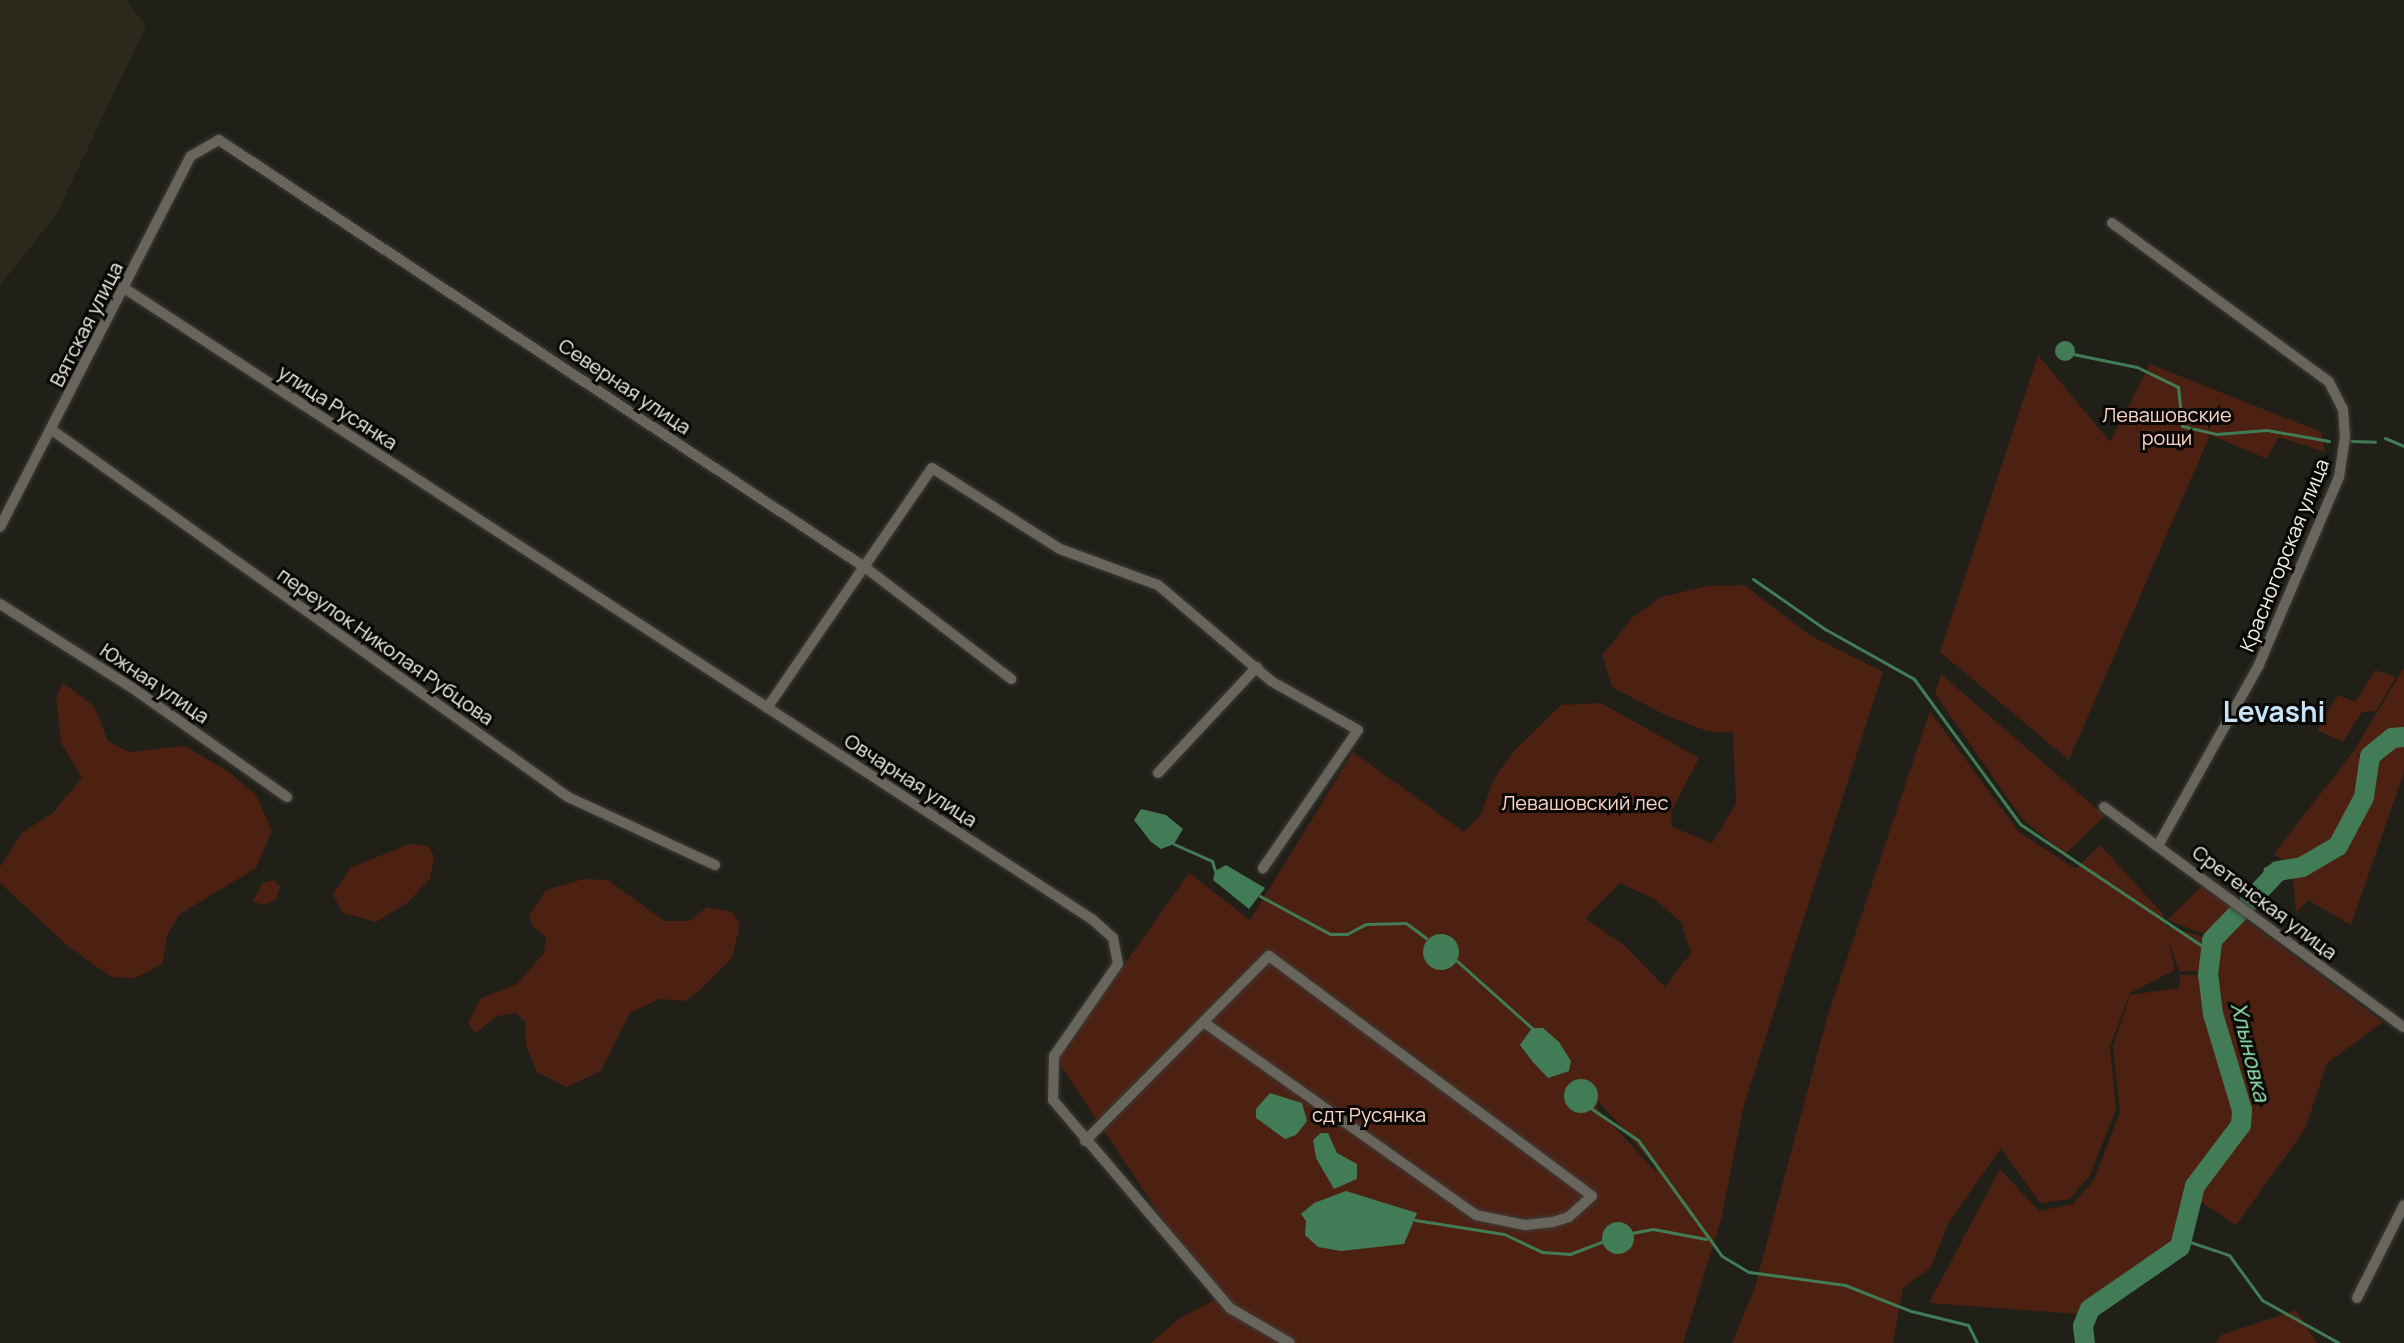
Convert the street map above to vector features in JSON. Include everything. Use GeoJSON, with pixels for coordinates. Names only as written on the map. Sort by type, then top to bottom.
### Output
{"type":"FeatureCollection","features":[{"type":"Feature","properties":{"kind":"street","name":"Вятская улица"},"geometry":{"type":"LineString","coordinates":[[0,527],[191,156],[209,142]]}},
{"type":"Feature","properties":{"kind":"street","name":"Северная улица"},"geometry":{"type":"LineString","coordinates":[[209,142],[227,142],[866,568],[1011,679]]}},
{"type":"Feature","properties":{"kind":"street","name":"Красногорская улица"},"geometry":{"type":"LineString","coordinates":[[2112,223],[2329,382],[2343,409],[2345,437],[2339,477],[2259,665],[2159,844]]}},
{"type":"Feature","properties":{"kind":"street","name":"улица Русянка"},"geometry":{"type":"LineString","coordinates":[[124,288],[533,555]]}},
{"type":"Feature","properties":{"kind":"street","name":"переулок Николая Рубцова"},"geometry":{"type":"LineString","coordinates":[[52,430],[568,797],[715,865]]}},
{"type":"Feature","properties":{"kind":"street"},"geometry":{"type":"LineString","coordinates":[[767,708],[932,468],[1060,549],[1158,585],[1271,681],[1358,730],[1263,868]]}},
{"type":"Feature","properties":{"kind":"street","name":"Овчарная улица"},"geometry":{"type":"LineString","coordinates":[[533,555],[1093,920],[1113,938],[1118,964],[1054,1056],[1053,1100],[1085,1141]]}},
{"type":"Feature","properties":{"kind":"street","name":"Южная улица"},"geometry":{"type":"LineString","coordinates":[[0,604],[131,687],[287,797]]}},
{"type":"Feature","properties":{"kind":"street"},"geometry":{"type":"LineString","coordinates":[[1158,773],[1257,667]]}},
{"type":"Feature","properties":{"kind":"street","name":"Сретенская улица"},"geometry":{"type":"LineString","coordinates":[[2104,807],[2159,844],[2404,1027]]}},
{"type":"Feature","properties":{"kind":"street"},"geometry":{"type":"LineString","coordinates":[[1206,1024],[1476,1215],[1525,1225],[1553,1222],[1569,1217],[1592,1196],[1269,956],[1206,1024],[1085,1141],[1230,1308],[1290,1343]]}},
{"type":"Feature","properties":{"kind":"street"},"geometry":{"type":"LineString","coordinates":[[2357,1298],[2404,1205]]}},
{"type":"Feature","properties":{"kind":"shaded area"},"geometry":{"type":"Polygon","coordinates":[[[0,0],[126,0],[146,26],[57,213],[0,286],[0,0]]]}},
{"type":"Feature","properties":{"kind":"shaded area"},"geometry":{"type":"Polygon","coordinates":[[[2065,341],[2072,344],[2075,351],[2072,358],[2065,361],[2058,358],[2055,351],[2058,344],[2065,341]]]}},
{"type":"Feature","properties":{"kind":"shaded area"},"geometry":{"type":"Polygon","coordinates":[[[1141,809],[1166,815],[1183,829],[1174,844],[1161,849],[1151,842],[1134,820],[1141,809]]]}},
{"type":"Feature","properties":{"kind":"shaded area"},"geometry":{"type":"Polygon","coordinates":[[[2274,863],[2286,870],[2260,890],[2251,885],[2262,881],[2264,868],[2274,863]]]}},
{"type":"Feature","properties":{"kind":"shaded area"},"geometry":{"type":"Polygon","coordinates":[[[1226,865],[1265,888],[1249,909],[1213,880],[1215,871],[1226,865]]]}},
{"type":"Feature","properties":{"kind":"shaded area"},"geometry":{"type":"Polygon","coordinates":[[[1441,934],[1454,939],[1459,952],[1454,965],[1441,970],[1428,965],[1423,952],[1428,939],[1441,934]]]}},
{"type":"Feature","properties":{"kind":"shaded area"},"geometry":{"type":"Polygon","coordinates":[[[1532,1028],[1543,1028],[1559,1042],[1571,1061],[1569,1071],[1548,1078],[1532,1061],[1520,1045],[1532,1028]]]}},
{"type":"Feature","properties":{"kind":"shaded area"},"geometry":{"type":"Polygon","coordinates":[[[1581,1079],[1593,1084],[1598,1096],[1593,1108],[1581,1113],[1569,1108],[1564,1096],[1569,1084],[1581,1079]]]}},
{"type":"Feature","properties":{"kind":"shaded area"},"geometry":{"type":"Polygon","coordinates":[[[1270,1093],[1302,1103],[1307,1121],[1296,1135],[1285,1139],[1256,1118],[1256,1109],[1270,1093]]]}},
{"type":"Feature","properties":{"kind":"shaded area"},"geometry":{"type":"Polygon","coordinates":[[[1321,1133],[1328,1133],[1337,1153],[1357,1164],[1357,1179],[1334,1189],[1316,1158],[1313,1140],[1321,1133]]]}},
{"type":"Feature","properties":{"kind":"shaded area"},"geometry":{"type":"Polygon","coordinates":[[[1346,1191],[1417,1213],[1404,1244],[1341,1251],[1318,1247],[1305,1235],[1306,1221],[1301,1214],[1314,1203],[1346,1191]]]}},
{"type":"Feature","properties":{"kind":"shaded area"},"geometry":{"type":"Polygon","coordinates":[[[1618,1222],[1629,1227],[1634,1238],[1629,1249],[1618,1254],[1607,1249],[1602,1238],[1607,1227],[1618,1222]]]}},
{"type":"Feature","properties":{"kind":"green space","name":"Левашовские рощи"},"geometry":{"type":"Polygon","coordinates":[[[2038,355],[2110,442],[2150,364],[2321,432],[2325,452],[2279,437],[2267,459],[2210,435],[2069,760],[1940,652],[2038,355]]]}},
{"type":"Feature","properties":{"kind":"green space","name":"сдт Русянка"},"geometry":{"type":"Polygon","coordinates":[[[1744,585],[1811,636],[1883,672],[1743,1108],[1722,1216],[1683,1343],[1151,1343],[1180,1318],[1224,1295],[1175,1238],[1057,1060],[1189,873],[1250,920],[1353,752],[1464,832],[1481,814],[1495,777],[1515,750],[1561,705],[1601,703],[1699,758],[1671,812],[1672,827],[1712,843],[1736,804],[1733,733],[1707,731],[1667,716],[1612,687],[1602,655],[1633,617],[1661,597],[1707,586],[1744,585]],[[1620,883],[1585,918],[1625,946],[1665,987],[1691,953],[1681,922],[1654,899],[1620,883]],[[1599,1102],[1596,1107],[1656,1172],[1656,1167],[1599,1102]]]}},
{"type":"Feature","properties":{"kind":"green space"},"geometry":{"type":"Polygon","coordinates":[[[2404,668],[2404,731],[2392,731],[2365,757],[2356,753],[2361,759],[2363,787],[2358,806],[2325,852],[2292,866],[2274,854],[2353,752],[2404,668]]]}},
{"type":"Feature","properties":{"kind":"green space"},"geometry":{"type":"Polygon","coordinates":[[[2375,670],[2396,677],[2376,711],[2362,712],[2343,742],[2317,730],[2338,695],[2356,702],[2375,670]]]}},
{"type":"Feature","properties":{"kind":"green space"},"geometry":{"type":"Polygon","coordinates":[[[1941,674],[2105,816],[2065,854],[2023,820],[1935,694],[1941,674]]]}},
{"type":"Feature","properties":{"kind":"green space"},"geometry":{"type":"Polygon","coordinates":[[[63,683],[94,706],[108,741],[129,752],[185,746],[229,772],[256,795],[272,831],[256,868],[180,914],[168,933],[162,964],[135,978],[111,977],[68,946],[0,883],[0,867],[22,833],[54,812],[82,777],[61,743],[56,698],[63,683]]]}},
{"type":"Feature","properties":{"kind":"green space"},"geometry":{"type":"Polygon","coordinates":[[[1930,711],[2019,832],[2076,869],[2100,845],[2163,914],[2166,926],[2203,937],[2208,950],[2204,972],[2179,971],[2168,939],[2175,970],[2130,993],[2110,1046],[2116,1109],[2090,1175],[2070,1199],[2040,1203],[2001,1148],[1948,1224],[1930,1268],[1903,1288],[1893,1343],[1732,1343],[1755,1287],[1827,1018],[1930,711]]]}},
{"type":"Feature","properties":{"kind":"green space"},"geometry":{"type":"Polygon","coordinates":[[[2404,742],[2404,772],[2351,925],[2308,900],[2296,913],[2293,877],[2341,848],[2368,798],[2371,763],[2404,742]]]}},
{"type":"Feature","properties":{"kind":"green space"},"geometry":{"type":"Polygon","coordinates":[[[409,844],[428,846],[434,856],[430,879],[407,903],[376,922],[343,913],[333,895],[350,868],[409,844]]]}},
{"type":"Feature","properties":{"kind":"green space"},"geometry":{"type":"Polygon","coordinates":[[[584,879],[608,880],[664,921],[690,921],[707,907],[732,912],[740,924],[732,958],[699,991],[685,1001],[660,999],[630,1013],[601,1071],[567,1087],[537,1072],[526,1046],[525,1022],[516,1013],[498,1016],[475,1033],[468,1023],[481,998],[517,984],[544,953],[546,936],[532,926],[529,915],[546,890],[584,879]]]}},
{"type":"Feature","properties":{"kind":"green space"},"geometry":{"type":"Polygon","coordinates":[[[274,880],[280,887],[276,900],[263,905],[253,901],[262,883],[274,880]]]}},
{"type":"Feature","properties":{"kind":"green space"},"geometry":{"type":"Polygon","coordinates":[[[2201,887],[2237,911],[2207,935],[2167,920],[2201,887]]]}},
{"type":"Feature","properties":{"kind":"green space"},"geometry":{"type":"Polygon","coordinates":[[[2244,919],[2383,1022],[2327,1063],[2305,1129],[2236,1225],[2195,1198],[2249,1119],[2212,989],[2220,941],[2244,919]]]}},
{"type":"Feature","properties":{"kind":"green space"},"geometry":{"type":"Polygon","coordinates":[[[2180,975],[2203,975],[2211,1037],[2219,1047],[2238,1118],[2186,1191],[2177,1215],[2181,1234],[2165,1253],[2143,1260],[2078,1314],[1929,1303],[2000,1169],[2039,1211],[2073,1204],[2094,1180],[2120,1112],[2113,1047],[2130,995],[2179,988],[2180,975]]]}},
{"type":"Feature","properties":{"kind":"green space"},"geometry":{"type":"Polygon","coordinates":[[[2296,1310],[2317,1343],[2216,1343],[2221,1335],[2296,1310]]]}},
{"type":"Feature","properties":{"kind":"waterway"},"geometry":{"type":"LineString","coordinates":[[2073,354],[2137,367],[2178,387],[2182,426],[2216,434],[2267,430],[2329,441]]}},
{"type":"Feature","properties":{"kind":"waterway"},"geometry":{"type":"LineString","coordinates":[[2385,438],[2404,446]]}},
{"type":"Feature","properties":{"kind":"waterway"},"geometry":{"type":"LineString","coordinates":[[2351,441],[2375,442]]}},
{"type":"Feature","properties":{"kind":"waterway"},"geometry":{"type":"LineString","coordinates":[[1753,579],[1825,629],[1914,679],[2020,824],[2208,950]]}},
{"type":"Feature","properties":{"kind":"waterway","name":"Хлыновка"},"geometry":{"type":"LineString","coordinates":[[2249,902],[2278,871],[2302,867],[2338,846],[2364,797],[2370,756],[2392,738],[2404,737]]}},
{"type":"Feature","properties":{"kind":"waterway"},"geometry":{"type":"LineString","coordinates":[[1174,844],[1212,861],[1215,871]]}},
{"type":"Feature","properties":{"kind":"waterway"},"geometry":{"type":"LineString","coordinates":[[1260,896],[1330,934],[1347,934],[1366,924],[1406,923],[1426,938]]}},
{"type":"Feature","properties":{"kind":"waterway","name":"Хлыновка"},"geometry":{"type":"LineString","coordinates":[[2085,1343],[2083,1326],[2090,1309],[2180,1247],[2195,1186],[2241,1125],[2242,1110],[2213,1014],[2208,975],[2212,940],[2240,911]]}},
{"type":"Feature","properties":{"kind":"waterway"},"geometry":{"type":"LineString","coordinates":[[1457,961],[1532,1028]]}},
{"type":"Feature","properties":{"kind":"waterway"},"geometry":{"type":"LineString","coordinates":[[1592,1109],[1638,1140],[1722,1256],[1749,1272],[1845,1285],[1911,1311],[1968,1325],[1977,1343]]}},
{"type":"Feature","properties":{"kind":"waterway"},"geometry":{"type":"LineString","coordinates":[[1415,1220],[1504,1234],[1542,1252],[1570,1254],[1604,1241]]}},
{"type":"Feature","properties":{"kind":"waterway"},"geometry":{"type":"LineString","coordinates":[[1632,1233],[1653,1229],[1706,1239]]}},
{"type":"Feature","properties":{"kind":"waterway"},"geometry":{"type":"LineString","coordinates":[[2184,1240],[2229,1255],[2262,1300],[2339,1343]]}},
{"type":"Feature","properties":{"kind":"district","name":"Levashi"},"geometry":{"type":"Point","coordinates":[2274,711]}},
{"type":"Feature","properties":{"kind":"park label","name":"Левашовский лес"},"geometry":{"type":"Point","coordinates":[1585,802]}}]}
